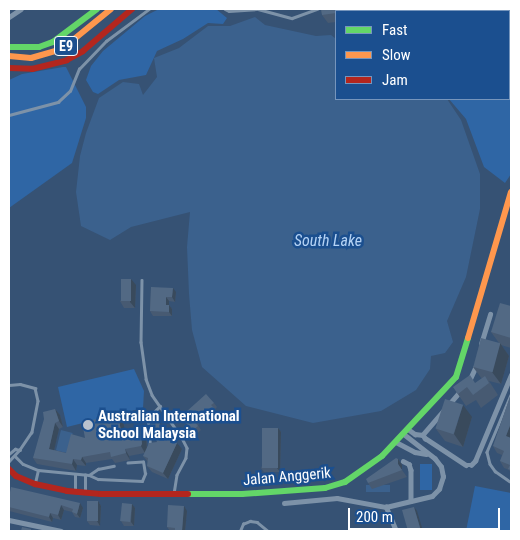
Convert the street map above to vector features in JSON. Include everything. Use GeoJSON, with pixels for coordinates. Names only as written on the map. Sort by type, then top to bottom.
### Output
{"type":"FeatureCollection","features":[{"type":"Feature","properties":{"kind":"main road","name":"E9"},"geometry":{"type":"LineString","coordinates":[[9,47],[39,47],[53,42],[66,34],[96,9]]}},
{"type":"Feature","properties":{"kind":"main road","name":"E9"},"geometry":{"type":"LineString","coordinates":[[9,56],[31,58],[62,49],[111,9]]}},
{"type":"Feature","properties":{"kind":"main road"},"geometry":{"type":"LineString","coordinates":[[9,68],[32,69],[67,60],[83,51],[132,9]]}},
{"type":"Feature","properties":{"kind":"main road","name":"Jalan Anggerik"},"geometry":{"type":"LineString","coordinates":[[9,469],[16,476],[35,484],[85,492],[242,494],[335,486],[382,456],[456,376],[511,192]]}},
{"type":"Feature","properties":{"kind":"street"},"geometry":{"type":"LineString","coordinates":[[9,17],[21,9]]}},
{"type":"Feature","properties":{"kind":"street"},"geometry":{"type":"LineString","coordinates":[[479,352],[490,314]]}},
{"type":"Feature","properties":{"kind":"street"},"geometry":{"type":"LineString","coordinates":[[423,435],[470,380],[478,360]]}},
{"type":"Feature","properties":{"kind":"street"},"geometry":{"type":"LineString","coordinates":[[405,432],[423,435],[466,465],[471,465],[475,461],[511,375]]}},
{"type":"Feature","properties":{"kind":"street"},"geometry":{"type":"LineString","coordinates":[[284,503],[337,498],[386,507],[432,496],[440,489],[441,467],[405,432]]}},
{"type":"Feature","properties":{"kind":"street"},"geometry":{"type":"LineString","coordinates":[[396,442],[415,452],[427,454]]}},
{"type":"Feature","properties":{"kind":"street"},"geometry":{"type":"LineString","coordinates":[[403,461],[409,464],[411,470],[411,501]]}},
{"type":"Feature","properties":{"kind":"street"},"geometry":{"type":"LineString","coordinates":[[386,507],[396,531]]}},
{"type":"Feature","properties":{"kind":"street"},"geometry":{"type":"LineString","coordinates":[[9,520],[61,531]]}},
{"type":"Feature","properties":{"kind":"lane"},"geometry":{"type":"LineString","coordinates":[[9,115],[58,102],[70,92],[79,69],[106,41],[149,9]]}},
{"type":"Feature","properties":{"kind":"lane"},"geometry":{"type":"LineString","coordinates":[[225,9],[229,11],[257,9],[292,18],[317,9]]}},
{"type":"Feature","properties":{"kind":"lane"},"geometry":{"type":"LineString","coordinates":[[142,280],[142,360],[152,394],[187,448],[186,458],[174,484],[174,494]]}},
{"type":"Feature","properties":{"kind":"lane"},"geometry":{"type":"LineString","coordinates":[[9,385],[35,388],[38,394],[32,432],[9,462]]}},
{"type":"Feature","properties":{"kind":"lane"},"geometry":{"type":"LineString","coordinates":[[511,395],[487,452],[490,464],[511,482]]}},
{"type":"Feature","properties":{"kind":"lane"},"geometry":{"type":"LineString","coordinates":[[150,451],[148,422],[150,416],[160,406]]}},
{"type":"Feature","properties":{"kind":"lane"},"geometry":{"type":"LineString","coordinates":[[9,448],[10,453],[16,448],[20,450]]}},
{"type":"Feature","properties":{"kind":"lane"},"geometry":{"type":"LineString","coordinates":[[15,456],[23,464],[38,470],[87,475],[98,479],[142,481],[145,474],[143,462],[146,458]]}},
{"type":"Feature","properties":{"kind":"lane"},"geometry":{"type":"LineString","coordinates":[[128,463],[143,462]]}},
{"type":"Feature","properties":{"kind":"lane"},"geometry":{"type":"LineString","coordinates":[[87,475],[98,469],[114,466]]}},
{"type":"Feature","properties":{"kind":"lane"},"geometry":{"type":"LineString","coordinates":[[35,484],[38,470]]}},
{"type":"Feature","properties":{"kind":"lane"},"geometry":{"type":"LineString","coordinates":[[75,475],[75,491]]}},
{"type":"Feature","properties":{"kind":"lane"},"geometry":{"type":"LineString","coordinates":[[85,492],[87,475]]}},
{"type":"Feature","properties":{"kind":"lane"},"geometry":{"type":"LineString","coordinates":[[240,531],[243,524],[250,522],[257,522],[268,531]]}},
{"type":"Feature","properties":{"kind":"shaded area"},"geometry":{"type":"Polygon","coordinates":[[[159,9],[216,9],[227,18],[223,24],[208,23],[183,39],[157,51],[146,75],[119,80],[98,94],[93,92],[86,80],[91,66],[103,51],[145,16],[159,9]]]}},
{"type":"Feature","properties":{"kind":"shaded area"},"geometry":{"type":"Polygon","coordinates":[[[66,67],[86,107],[86,118],[72,163],[9,208],[9,80],[22,74],[66,67]]]}},
{"type":"Feature","properties":{"kind":"shaded area"},"geometry":{"type":"Polygon","coordinates":[[[511,80],[511,174],[505,183],[484,167],[466,119],[450,100],[510,100],[511,80]]]}},
{"type":"Feature","properties":{"kind":"shaded area"},"geometry":{"type":"Polygon","coordinates":[[[134,369],[144,391],[143,408],[67,427],[58,387],[134,369]]]}},
{"type":"Feature","properties":{"kind":"shaded area"},"geometry":{"type":"Polygon","coordinates":[[[420,464],[432,464],[432,490],[420,490],[420,464]]]}},
{"type":"Feature","properties":{"kind":"shaded area"},"geometry":{"type":"Polygon","coordinates":[[[475,486],[511,493],[511,531],[466,531],[475,486]]]}},
{"type":"Feature","properties":{"kind":"water","name":"South Lake"},"geometry":{"type":"Polygon","coordinates":[[[255,17],[265,25],[316,36],[331,35],[335,38],[335,100],[448,100],[461,120],[480,174],[480,209],[466,277],[447,321],[453,342],[445,353],[431,356],[430,369],[416,390],[381,411],[313,423],[246,406],[202,367],[192,330],[189,294],[187,247],[190,212],[131,227],[110,240],[81,226],[76,192],[80,156],[99,98],[123,82],[139,84],[143,95],[157,77],[154,58],[179,48],[208,26],[230,26],[255,17]]]}},
{"type":"Feature","properties":{"kind":"water"},"geometry":{"type":"Polygon","coordinates":[[[61,430],[73,433],[68,453],[56,450],[61,430]]]}},
{"type":"Feature","properties":{"kind":"water"},"geometry":{"type":"Polygon","coordinates":[[[366,485],[390,485],[390,492],[366,492],[366,485]]]}},
{"type":"Feature","properties":{"kind":"building"},"geometry":{"type":"Polygon","coordinates":[[[321,9],[358,10],[335,10],[335,13],[322,15],[321,9]]]}},
{"type":"Feature","properties":{"kind":"building"},"geometry":{"type":"Polygon","coordinates":[[[511,9],[511,39],[510,10],[375,10],[511,9]]]}},
{"type":"Feature","properties":{"kind":"building"},"geometry":{"type":"Polygon","coordinates":[[[121,279],[131,279],[131,301],[121,301],[121,279]]]}},
{"type":"Feature","properties":{"kind":"building"},"geometry":{"type":"Polygon","coordinates":[[[151,287],[173,288],[172,297],[166,297],[166,305],[169,305],[169,312],[150,311],[151,287]]]}},
{"type":"Feature","properties":{"kind":"building"},"geometry":{"type":"Polygon","coordinates":[[[500,303],[511,306],[511,338],[491,332],[500,303]]]}},
{"type":"Feature","properties":{"kind":"building"},"geometry":{"type":"Polygon","coordinates":[[[481,338],[500,343],[493,372],[473,367],[481,338]]]}},
{"type":"Feature","properties":{"kind":"building"},"geometry":{"type":"Polygon","coordinates":[[[470,375],[475,383],[485,376],[489,383],[473,395],[467,387],[458,394],[453,387],[470,375]]]}},
{"type":"Feature","properties":{"kind":"building"},"geometry":{"type":"Polygon","coordinates":[[[206,394],[214,403],[211,405],[214,408],[206,415],[204,412],[194,421],[198,426],[192,431],[186,423],[192,418],[186,412],[206,394]]]}},
{"type":"Feature","properties":{"kind":"building"},"geometry":{"type":"Polygon","coordinates":[[[511,394],[511,423],[506,436],[511,438],[511,470],[508,469],[510,465],[500,461],[504,451],[493,446],[511,394]]]}},
{"type":"Feature","properties":{"kind":"building"},"geometry":{"type":"Polygon","coordinates":[[[445,399],[463,405],[453,434],[435,428],[445,399]]]}},
{"type":"Feature","properties":{"kind":"building"},"geometry":{"type":"Polygon","coordinates":[[[55,409],[59,421],[55,423],[49,449],[66,453],[71,434],[85,438],[82,422],[118,415],[121,431],[141,427],[142,444],[141,446],[125,449],[126,453],[111,457],[110,452],[82,457],[81,460],[73,459],[72,464],[33,458],[44,419],[43,412],[55,409]]]}},
{"type":"Feature","properties":{"kind":"building"},"geometry":{"type":"Polygon","coordinates":[[[159,421],[165,438],[177,443],[163,473],[147,466],[148,458],[143,456],[149,443],[157,442],[150,423],[159,421]]]}},
{"type":"Feature","properties":{"kind":"building"},"geometry":{"type":"Polygon","coordinates":[[[262,428],[278,428],[278,468],[262,468],[262,428]]]}},
{"type":"Feature","properties":{"kind":"building"},"geometry":{"type":"Polygon","coordinates":[[[396,458],[402,470],[368,483],[366,479],[396,458]]]}},
{"type":"Feature","properties":{"kind":"building"},"geometry":{"type":"Polygon","coordinates":[[[11,487],[80,503],[77,514],[72,512],[73,509],[61,505],[58,515],[50,513],[49,517],[9,507],[11,487]]]}},
{"type":"Feature","properties":{"kind":"building"},"geometry":{"type":"Polygon","coordinates":[[[87,501],[98,501],[98,521],[87,521],[87,501]]]}},
{"type":"Feature","properties":{"kind":"building"},"geometry":{"type":"Polygon","coordinates":[[[122,503],[132,504],[130,522],[120,521],[122,503]]]}},
{"type":"Feature","properties":{"kind":"building"},"geometry":{"type":"Polygon","coordinates":[[[168,505],[184,506],[182,531],[175,531],[175,528],[167,527],[168,505]]]}},
{"type":"Feature","properties":{"kind":"building"},"geometry":{"type":"Polygon","coordinates":[[[414,507],[421,531],[408,531],[402,510],[414,507]]]}},
{"type":"Feature","properties":{"kind":"building"},"geometry":{"type":"Polygon","coordinates":[[[22,527],[31,529],[31,531],[21,531],[22,527]]]}},
{"type":"Feature","properties":{"kind":"traffic: fast"},"geometry":{"type":"LineString","coordinates":[[9,47],[39,47],[53,42],[97,9]]}},
{"type":"Feature","properties":{"kind":"traffic: fast"},"geometry":{"type":"LineString","coordinates":[[188,494],[242,494],[325,488],[345,482],[382,456],[456,377],[468,338]]}},
{"type":"Feature","properties":{"kind":"traffic: slow"},"geometry":{"type":"LineString","coordinates":[[9,56],[31,58],[62,49],[111,9]]}},
{"type":"Feature","properties":{"kind":"traffic: slow"},"geometry":{"type":"LineString","coordinates":[[468,338],[511,192]]}},
{"type":"Feature","properties":{"kind":"traffic: jam"},"geometry":{"type":"LineString","coordinates":[[9,68],[32,69],[67,60],[83,51],[132,9]]}},
{"type":"Feature","properties":{"kind":"traffic: jam"},"geometry":{"type":"LineString","coordinates":[[9,469],[16,476],[35,484],[67,491],[101,494],[188,494]]}},
{"type":"Feature","properties":{"kind":"place","name":"Australian International School Malaysia"},"geometry":{"type":"Point","coordinates":[88,425]}}]}
